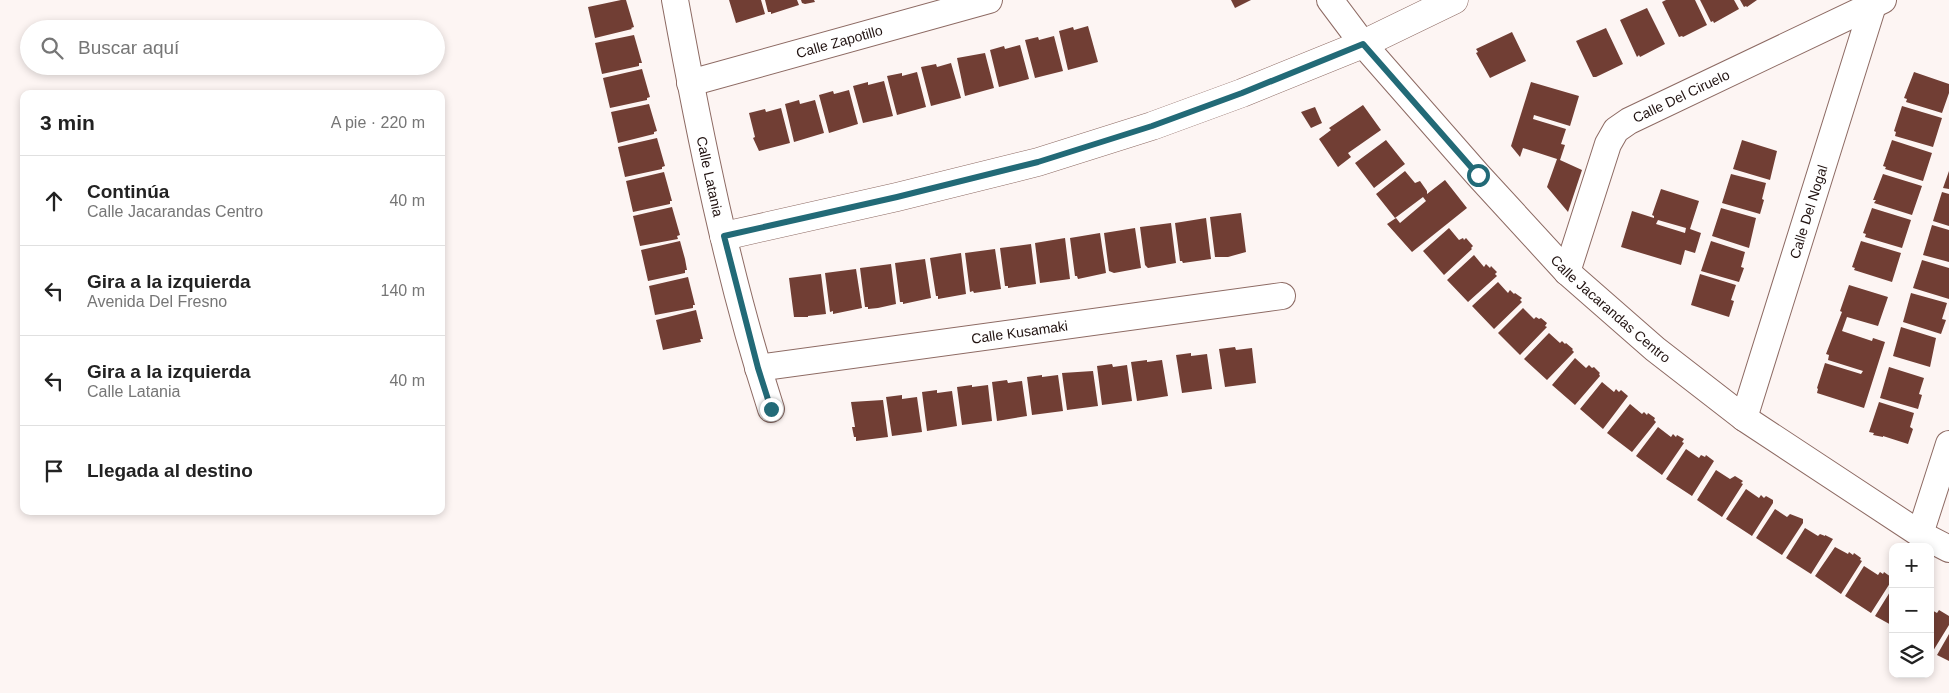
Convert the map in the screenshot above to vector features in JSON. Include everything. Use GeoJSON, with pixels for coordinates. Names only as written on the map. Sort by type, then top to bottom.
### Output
{"type":"FeatureCollection","features":[{"type":"Feature","properties":{"kind":"street","name":"Calle Latania"},"geometry":{"type":"LineString","coordinates":[[675,0],[690,83],[724,236],[758,368],[771,409]]}},
{"type":"Feature","properties":{"kind":"street","name":"Calle Zapotillo"},"geometry":{"type":"LineString","coordinates":[[690,83],[989,0]]}},
{"type":"Feature","properties":{"kind":"street","name":"Calle Jacarandas Centro"},"geometry":{"type":"LineString","coordinates":[[1330,0],[1363,44],[1478,175],[1567,272],[1655,349],[1744,418],[1920,534],[1949,548]]}},
{"type":"Feature","properties":{"kind":"street"},"geometry":{"type":"LineString","coordinates":[[724,236],[1038,162],[1152,126],[1242,93],[1363,44],[1454,0]]}},
{"type":"Feature","properties":{"kind":"street","name":"Calle Del Ciruelo"},"geometry":{"type":"LineString","coordinates":[[1567,272],[1608,144],[1616,130],[1629,121],[1878,2]]}},
{"type":"Feature","properties":{"kind":"street","name":"Calle Del Nogal"},"geometry":{"type":"LineString","coordinates":[[1744,418],[1878,2]]}},
{"type":"Feature","properties":{"kind":"street","name":"Calle Kusamaki"},"geometry":{"type":"LineString","coordinates":[[758,368],[1282,296]]}},
{"type":"Feature","properties":{"kind":"street"},"geometry":{"type":"LineString","coordinates":[[1920,534],[1949,444]]}},
{"type":"Feature","properties":{"kind":"building"},"geometry":{"type":"Polygon","coordinates":[[[626,0],[634,27],[595,38],[588,7],[626,0]]]}},
{"type":"Feature","properties":{"kind":"building"},"geometry":{"type":"Polygon","coordinates":[[[729,0],[761,0],[765,14],[736,23],[729,0]]]}},
{"type":"Feature","properties":{"kind":"building"},"geometry":{"type":"Polygon","coordinates":[[[765,0],[797,0],[799,5],[771,14],[771,12],[768,12],[765,0]]]}},
{"type":"Feature","properties":{"kind":"building"},"geometry":{"type":"Polygon","coordinates":[[[801,0],[814,0],[815,2],[805,4],[801,0]]]}},
{"type":"Feature","properties":{"kind":"building"},"geometry":{"type":"Polygon","coordinates":[[[1231,0],[1251,0],[1235,8],[1231,0]]]}},
{"type":"Feature","properties":{"kind":"building"},"geometry":{"type":"Polygon","coordinates":[[[1666,0],[1695,0],[1707,25],[1683,37],[1679,37],[1662,2],[1666,0]]]}},
{"type":"Feature","properties":{"kind":"building"},"geometry":{"type":"Polygon","coordinates":[[[1700,0],[1734,0],[1739,9],[1714,23],[1713,21],[1711,22],[1700,0]]]}},
{"type":"Feature","properties":{"kind":"building"},"geometry":{"type":"Polygon","coordinates":[[[1740,0],[1757,0],[1744,7],[1740,0]]]}},
{"type":"Feature","properties":{"kind":"building"},"geometry":{"type":"Polygon","coordinates":[[[1647,8],[1665,44],[1637,57],[1620,20],[1647,8]]]}},
{"type":"Feature","properties":{"kind":"building"},"geometry":{"type":"Polygon","coordinates":[[[1088,26],[1098,62],[1068,70],[1059,31],[1073,27],[1074,30],[1088,26]]]}},
{"type":"Feature","properties":{"kind":"building"},"geometry":{"type":"Polygon","coordinates":[[[1606,28],[1623,64],[1593,77],[1576,41],[1606,28]]]}},
{"type":"Feature","properties":{"kind":"building"},"geometry":{"type":"Polygon","coordinates":[[[1512,32],[1526,61],[1490,78],[1476,53],[1478,52],[1476,49],[1512,32]]]}},
{"type":"Feature","properties":{"kind":"building"},"geometry":{"type":"Polygon","coordinates":[[[634,35],[642,63],[639,63],[639,66],[602,74],[595,43],[634,35]]]}},
{"type":"Feature","properties":{"kind":"building"},"geometry":{"type":"Polygon","coordinates":[[[1054,36],[1063,71],[1035,78],[1025,40],[1038,37],[1039,40],[1054,36]]]}},
{"type":"Feature","properties":{"kind":"building"},"geometry":{"type":"Polygon","coordinates":[[[1020,45],[1029,79],[999,87],[990,50],[1004,46],[1005,49],[1020,45]]]}},
{"type":"Feature","properties":{"kind":"building"},"geometry":{"type":"Polygon","coordinates":[[[985,53],[994,88],[965,96],[957,58],[985,53]]]}},
{"type":"Feature","properties":{"kind":"building"},"geometry":{"type":"Polygon","coordinates":[[[951,63],[961,98],[931,106],[921,67],[936,64],[937,67],[951,63]]]}},
{"type":"Feature","properties":{"kind":"building"},"geometry":{"type":"Polygon","coordinates":[[[642,69],[650,97],[647,100],[610,108],[603,78],[642,69]]]}},
{"type":"Feature","properties":{"kind":"building"},"geometry":{"type":"Polygon","coordinates":[[[917,72],[926,107],[897,115],[887,76],[902,73],[902,76],[917,72]]]}},
{"type":"Feature","properties":{"kind":"building"},"geometry":{"type":"Polygon","coordinates":[[[1914,72],[1949,84],[1949,93],[1942,113],[1906,102],[1907,99],[1904,98],[1914,72]]]}},
{"type":"Feature","properties":{"kind":"building"},"geometry":{"type":"Polygon","coordinates":[[[884,81],[893,116],[863,123],[853,86],[868,82],[868,85],[884,81]]]}},
{"type":"Feature","properties":{"kind":"building"},"geometry":{"type":"Polygon","coordinates":[[[1531,82],[1579,96],[1570,126],[1534,115],[1533,119],[1566,129],[1561,144],[1565,145],[1560,160],[1582,170],[1568,212],[1547,187],[1557,159],[1523,148],[1520,157],[1511,146],[1531,82]]]}},
{"type":"Feature","properties":{"kind":"building"},"geometry":{"type":"Polygon","coordinates":[[[849,90],[858,124],[829,133],[819,95],[833,91],[834,94],[849,90]]]}},
{"type":"Feature","properties":{"kind":"building"},"geometry":{"type":"Polygon","coordinates":[[[799,100],[800,104],[815,100],[824,133],[794,142],[785,104],[799,100]]]}},
{"type":"Feature","properties":{"kind":"building"},"geometry":{"type":"Polygon","coordinates":[[[649,104],[657,131],[654,134],[618,143],[611,112],[649,104]]]}},
{"type":"Feature","properties":{"kind":"building"},"geometry":{"type":"Polygon","coordinates":[[[1363,105],[1381,130],[1348,153],[1351,157],[1338,167],[1319,139],[1331,130],[1329,128],[1363,105]]]}},
{"type":"Feature","properties":{"kind":"building"},"geometry":{"type":"Polygon","coordinates":[[[1902,106],[1942,118],[1933,147],[1895,136],[1896,132],[1894,131],[1902,106]]]}},
{"type":"Feature","properties":{"kind":"building"},"geometry":{"type":"Polygon","coordinates":[[[1315,107],[1322,123],[1311,128],[1301,112],[1315,107]]]}},
{"type":"Feature","properties":{"kind":"building"},"geometry":{"type":"Polygon","coordinates":[[[781,108],[790,143],[759,151],[753,138],[755,137],[749,113],[765,109],[766,112],[781,108]]]}},
{"type":"Feature","properties":{"kind":"building"},"geometry":{"type":"Polygon","coordinates":[[[657,138],[665,166],[662,169],[625,177],[618,147],[657,138]]]}},
{"type":"Feature","properties":{"kind":"building"},"geometry":{"type":"Polygon","coordinates":[[[1386,140],[1405,164],[1374,188],[1355,163],[1386,140]]]}},
{"type":"Feature","properties":{"kind":"building"},"geometry":{"type":"Polygon","coordinates":[[[1742,140],[1777,151],[1770,180],[1733,169],[1742,140]]]}},
{"type":"Feature","properties":{"kind":"building"},"geometry":{"type":"Polygon","coordinates":[[[1892,140],[1932,153],[1923,181],[1885,169],[1886,167],[1883,166],[1892,140]]]}},
{"type":"Feature","properties":{"kind":"building"},"geometry":{"type":"Polygon","coordinates":[[[1405,171],[1415,183],[1420,181],[1427,194],[1445,180],[1467,208],[1412,252],[1387,224],[1396,218],[1400,223],[1426,201],[1423,197],[1395,218],[1376,194],[1405,171]]]}},
{"type":"Feature","properties":{"kind":"building"},"geometry":{"type":"Polygon","coordinates":[[[1949,171],[1949,189],[1943,188],[1949,171]]]}},
{"type":"Feature","properties":{"kind":"building"},"geometry":{"type":"Polygon","coordinates":[[[664,172],[672,201],[670,201],[670,204],[633,212],[626,181],[664,172]]]}},
{"type":"Feature","properties":{"kind":"building"},"geometry":{"type":"Polygon","coordinates":[[[1731,174],[1766,183],[1760,214],[1722,203],[1731,174]]]}},
{"type":"Feature","properties":{"kind":"building"},"geometry":{"type":"Polygon","coordinates":[[[1883,174],[1922,186],[1912,215],[1874,203],[1876,200],[1873,200],[1883,174]]]}},
{"type":"Feature","properties":{"kind":"building"},"geometry":{"type":"Polygon","coordinates":[[[1661,189],[1699,201],[1690,229],[1701,233],[1695,253],[1685,250],[1681,265],[1621,247],[1632,211],[1654,218],[1652,215],[1661,189]],[[1658,220],[1656,224],[1685,233],[1686,228],[1658,220]]]}},
{"type":"Feature","properties":{"kind":"building"},"geometry":{"type":"Polygon","coordinates":[[[1942,192],[1949,194],[1949,226],[1933,221],[1942,192]]]}},
{"type":"Feature","properties":{"kind":"building"},"geometry":{"type":"Polygon","coordinates":[[[672,207],[680,235],[677,236],[678,239],[640,246],[633,216],[672,207]]]}},
{"type":"Feature","properties":{"kind":"building"},"geometry":{"type":"Polygon","coordinates":[[[1721,208],[1756,218],[1749,248],[1712,236],[1721,208]]]}},
{"type":"Feature","properties":{"kind":"building"},"geometry":{"type":"Polygon","coordinates":[[[1872,208],[1911,220],[1902,248],[1865,237],[1866,234],[1863,233],[1872,208]]]}},
{"type":"Feature","properties":{"kind":"building"},"geometry":{"type":"Polygon","coordinates":[[[1241,213],[1246,252],[1228,257],[1215,257],[1210,217],[1241,213]]]}},
{"type":"Feature","properties":{"kind":"building"},"geometry":{"type":"Polygon","coordinates":[[[1206,218],[1211,259],[1183,263],[1180,261],[1175,223],[1206,218]]]}},
{"type":"Feature","properties":{"kind":"building"},"geometry":{"type":"Polygon","coordinates":[[[1171,223],[1176,263],[1148,268],[1145,265],[1140,227],[1171,223]]]}},
{"type":"Feature","properties":{"kind":"building"},"geometry":{"type":"Polygon","coordinates":[[[1932,225],[1949,230],[1949,262],[1923,255],[1932,225]]]}},
{"type":"Feature","properties":{"kind":"building"},"geometry":{"type":"Polygon","coordinates":[[[1135,228],[1141,268],[1114,273],[1109,271],[1104,233],[1135,228]]]}},
{"type":"Feature","properties":{"kind":"building"},"geometry":{"type":"Polygon","coordinates":[[[1449,228],[1459,240],[1466,238],[1473,246],[1444,275],[1423,251],[1449,228]]]}},
{"type":"Feature","properties":{"kind":"building"},"geometry":{"type":"Polygon","coordinates":[[[1100,233],[1106,273],[1078,279],[1075,276],[1070,238],[1100,233]]]}},
{"type":"Feature","properties":{"kind":"building"},"geometry":{"type":"Polygon","coordinates":[[[1065,238],[1070,279],[1040,283],[1035,243],[1065,238]]]}},
{"type":"Feature","properties":{"kind":"building"},"geometry":{"type":"Polygon","coordinates":[[[680,241],[687,270],[685,270],[685,273],[648,281],[641,250],[680,241]]]}},
{"type":"Feature","properties":{"kind":"building"},"geometry":{"type":"Polygon","coordinates":[[[1711,241],[1745,252],[1741,267],[1744,268],[1739,282],[1701,271],[1711,241]]]}},
{"type":"Feature","properties":{"kind":"building"},"geometry":{"type":"Polygon","coordinates":[[[1861,241],[1901,253],[1892,282],[1854,270],[1855,268],[1852,267],[1861,241]]]}},
{"type":"Feature","properties":{"kind":"building"},"geometry":{"type":"Polygon","coordinates":[[[1031,244],[1036,284],[1008,288],[1008,286],[1005,286],[1000,248],[1031,244]]]}},
{"type":"Feature","properties":{"kind":"building"},"geometry":{"type":"Polygon","coordinates":[[[995,249],[1001,289],[970,292],[965,253],[995,249]]]}},
{"type":"Feature","properties":{"kind":"building"},"geometry":{"type":"Polygon","coordinates":[[[961,253],[966,294],[938,299],[930,258],[961,253]]]}},
{"type":"Feature","properties":{"kind":"building"},"geometry":{"type":"Polygon","coordinates":[[[1474,255],[1484,267],[1486,264],[1490,268],[1491,266],[1497,272],[1495,274],[1497,276],[1468,302],[1447,280],[1474,255]]]}},
{"type":"Feature","properties":{"kind":"building"},"geometry":{"type":"Polygon","coordinates":[[[925,259],[931,298],[903,304],[903,302],[900,302],[895,263],[925,259]]]}},
{"type":"Feature","properties":{"kind":"building"},"geometry":{"type":"Polygon","coordinates":[[[1922,260],[1949,268],[1949,299],[1913,288],[1922,260]]]}},
{"type":"Feature","properties":{"kind":"building"},"geometry":{"type":"Polygon","coordinates":[[[891,264],[896,304],[868,309],[868,307],[865,307],[860,268],[891,264]]]}},
{"type":"Feature","properties":{"kind":"building"},"geometry":{"type":"Polygon","coordinates":[[[856,269],[862,308],[833,314],[833,311],[830,312],[825,273],[856,269]]]}},
{"type":"Feature","properties":{"kind":"building"},"geometry":{"type":"Polygon","coordinates":[[[821,274],[826,314],[794,317],[789,278],[821,274]]]}},
{"type":"Feature","properties":{"kind":"building"},"geometry":{"type":"Polygon","coordinates":[[[1700,274],[1736,285],[1731,300],[1734,301],[1729,317],[1691,305],[1700,274]]]}},
{"type":"Feature","properties":{"kind":"building"},"geometry":{"type":"Polygon","coordinates":[[[688,277],[695,305],[693,305],[693,308],[655,315],[649,286],[688,277]]]}},
{"type":"Feature","properties":{"kind":"building"},"geometry":{"type":"Polygon","coordinates":[[[1498,282],[1508,293],[1510,290],[1522,298],[1520,300],[1522,302],[1494,329],[1472,306],[1498,282]]]}},
{"type":"Feature","properties":{"kind":"building"},"geometry":{"type":"Polygon","coordinates":[[[1849,285],[1888,297],[1878,326],[1847,317],[1842,331],[1872,341],[1873,338],[1885,342],[1864,408],[1817,393],[1825,363],[1861,374],[1863,371],[1828,360],[1829,355],[1826,354],[1842,312],[1840,311],[1849,285]]]}},
{"type":"Feature","properties":{"kind":"building"},"geometry":{"type":"Polygon","coordinates":[[[1911,293],[1947,303],[1942,319],[1946,320],[1941,334],[1903,322],[1911,293]]]}},
{"type":"Feature","properties":{"kind":"building"},"geometry":{"type":"Polygon","coordinates":[[[1523,308],[1534,319],[1536,317],[1541,318],[1547,323],[1545,326],[1547,327],[1520,355],[1498,333],[1523,308]]]}},
{"type":"Feature","properties":{"kind":"building"},"geometry":{"type":"Polygon","coordinates":[[[696,310],[703,339],[700,339],[701,342],[663,350],[656,320],[696,310]]]}},
{"type":"Feature","properties":{"kind":"building"},"geometry":{"type":"Polygon","coordinates":[[[1901,327],[1936,338],[1930,367],[1893,356],[1901,327]]]}},
{"type":"Feature","properties":{"kind":"building"},"geometry":{"type":"Polygon","coordinates":[[[1549,333],[1560,343],[1562,341],[1566,343],[1574,352],[1547,380],[1524,359],[1549,333]]]}},
{"type":"Feature","properties":{"kind":"building"},"geometry":{"type":"Polygon","coordinates":[[[1235,347],[1236,350],[1252,348],[1256,383],[1225,387],[1219,349],[1235,347]]]}},
{"type":"Feature","properties":{"kind":"building"},"geometry":{"type":"Polygon","coordinates":[[[1191,353],[1191,356],[1207,354],[1212,389],[1182,393],[1176,355],[1191,353]]]}},
{"type":"Feature","properties":{"kind":"building"},"geometry":{"type":"Polygon","coordinates":[[[1575,358],[1586,368],[1589,365],[1592,368],[1594,367],[1600,373],[1600,376],[1575,405],[1552,385],[1575,358]]]}},
{"type":"Feature","properties":{"kind":"building"},"geometry":{"type":"Polygon","coordinates":[[[1147,360],[1147,362],[1162,360],[1168,396],[1137,401],[1131,362],[1147,360]]]}},
{"type":"Feature","properties":{"kind":"building"},"geometry":{"type":"Polygon","coordinates":[[[1112,364],[1113,367],[1127,365],[1132,401],[1102,405],[1097,366],[1112,364]]]}},
{"type":"Feature","properties":{"kind":"building"},"geometry":{"type":"Polygon","coordinates":[[[1889,367],[1924,378],[1919,394],[1922,395],[1918,409],[1880,398],[1889,367]]]}},
{"type":"Feature","properties":{"kind":"building"},"geometry":{"type":"Polygon","coordinates":[[[1093,371],[1098,406],[1067,410],[1062,373],[1093,371]]]}},
{"type":"Feature","properties":{"kind":"building"},"geometry":{"type":"Polygon","coordinates":[[[1042,375],[1042,377],[1058,375],[1063,411],[1032,415],[1027,377],[1042,375]]]}},
{"type":"Feature","properties":{"kind":"building"},"geometry":{"type":"Polygon","coordinates":[[[1007,380],[1008,383],[1022,381],[1027,416],[997,421],[992,382],[1007,380]]]}},
{"type":"Feature","properties":{"kind":"building"},"geometry":{"type":"Polygon","coordinates":[[[1602,382],[1614,392],[1616,389],[1619,392],[1621,390],[1628,396],[1603,429],[1580,409],[1602,382]]]}},
{"type":"Feature","properties":{"kind":"building"},"geometry":{"type":"Polygon","coordinates":[[[972,385],[972,387],[988,385],[992,421],[962,425],[957,387],[972,385]]]}},
{"type":"Feature","properties":{"kind":"building"},"geometry":{"type":"Polygon","coordinates":[[[937,390],[937,393],[952,391],[957,426],[927,431],[922,392],[937,390]]]}},
{"type":"Feature","properties":{"kind":"building"},"geometry":{"type":"Polygon","coordinates":[[[902,395],[902,399],[917,397],[922,432],[892,436],[886,397],[902,395]]]}},
{"type":"Feature","properties":{"kind":"building"},"geometry":{"type":"Polygon","coordinates":[[[883,400],[888,437],[856,441],[852,427],[855,427],[851,402],[883,400]]]}},
{"type":"Feature","properties":{"kind":"building"},"geometry":{"type":"Polygon","coordinates":[[[1879,402],[1914,413],[1910,427],[1913,429],[1908,444],[1883,436],[1873,435],[1874,433],[1869,432],[1879,402]]]}},
{"type":"Feature","properties":{"kind":"building"},"geometry":{"type":"Polygon","coordinates":[[[1630,404],[1642,414],[1644,412],[1647,415],[1648,413],[1655,418],[1656,422],[1632,452],[1607,433],[1630,404]]]}},
{"type":"Feature","properties":{"kind":"building"},"geometry":{"type":"Polygon","coordinates":[[[1658,427],[1671,437],[1673,434],[1684,439],[1682,442],[1684,443],[1662,475],[1636,456],[1658,427]]]}},
{"type":"Feature","properties":{"kind":"building"},"geometry":{"type":"Polygon","coordinates":[[[1686,449],[1699,458],[1701,455],[1705,457],[1706,455],[1714,461],[1692,496],[1666,479],[1686,449]]]}},
{"type":"Feature","properties":{"kind":"building"},"geometry":{"type":"Polygon","coordinates":[[[1716,470],[1730,479],[1735,476],[1743,481],[1741,483],[1743,484],[1722,517],[1697,500],[1716,470]]]}},
{"type":"Feature","properties":{"kind":"building"},"geometry":{"type":"Polygon","coordinates":[[[1746,489],[1759,498],[1761,495],[1764,498],[1766,496],[1773,500],[1773,503],[1752,536],[1726,519],[1746,489]]]}},
{"type":"Feature","properties":{"kind":"building"},"geometry":{"type":"Polygon","coordinates":[[[1775,509],[1787,517],[1790,514],[1803,519],[1803,523],[1782,555],[1756,538],[1775,509]]]}},
{"type":"Feature","properties":{"kind":"building"},"geometry":{"type":"Polygon","coordinates":[[[1805,528],[1818,536],[1820,534],[1825,535],[1833,539],[1811,574],[1786,558],[1805,528]]]}},
{"type":"Feature","properties":{"kind":"building"},"geometry":{"type":"Polygon","coordinates":[[[1835,547],[1848,554],[1849,552],[1853,555],[1854,553],[1862,561],[1841,594],[1815,576],[1835,547]]]}},
{"type":"Feature","properties":{"kind":"building"},"geometry":{"type":"Polygon","coordinates":[[[1864,566],[1878,575],[1880,572],[1883,574],[1884,572],[1889,576],[1889,585],[1871,613],[1845,596],[1864,566]]]}},
{"type":"Feature","properties":{"kind":"building"},"geometry":{"type":"Polygon","coordinates":[[[1889,593],[1889,624],[1875,616],[1889,593]]]}},
{"type":"Feature","properties":{"kind":"building"},"geometry":{"type":"Polygon","coordinates":[[[1939,610],[1949,616],[1949,625],[1934,649],[1934,611],[1937,613],[1939,610]]]}},
{"type":"Feature","properties":{"kind":"building"},"geometry":{"type":"Polygon","coordinates":[[[1949,634],[1949,661],[1937,655],[1949,634]]]}},
{"type":"Feature","properties":{"kind":"route"},"geometry":{"type":"LineString","coordinates":[[771,409],[758,368],[724,236],[897,197],[1038,162],[1152,126],[1242,93],[1363,44],[1478,175]]}}]}
